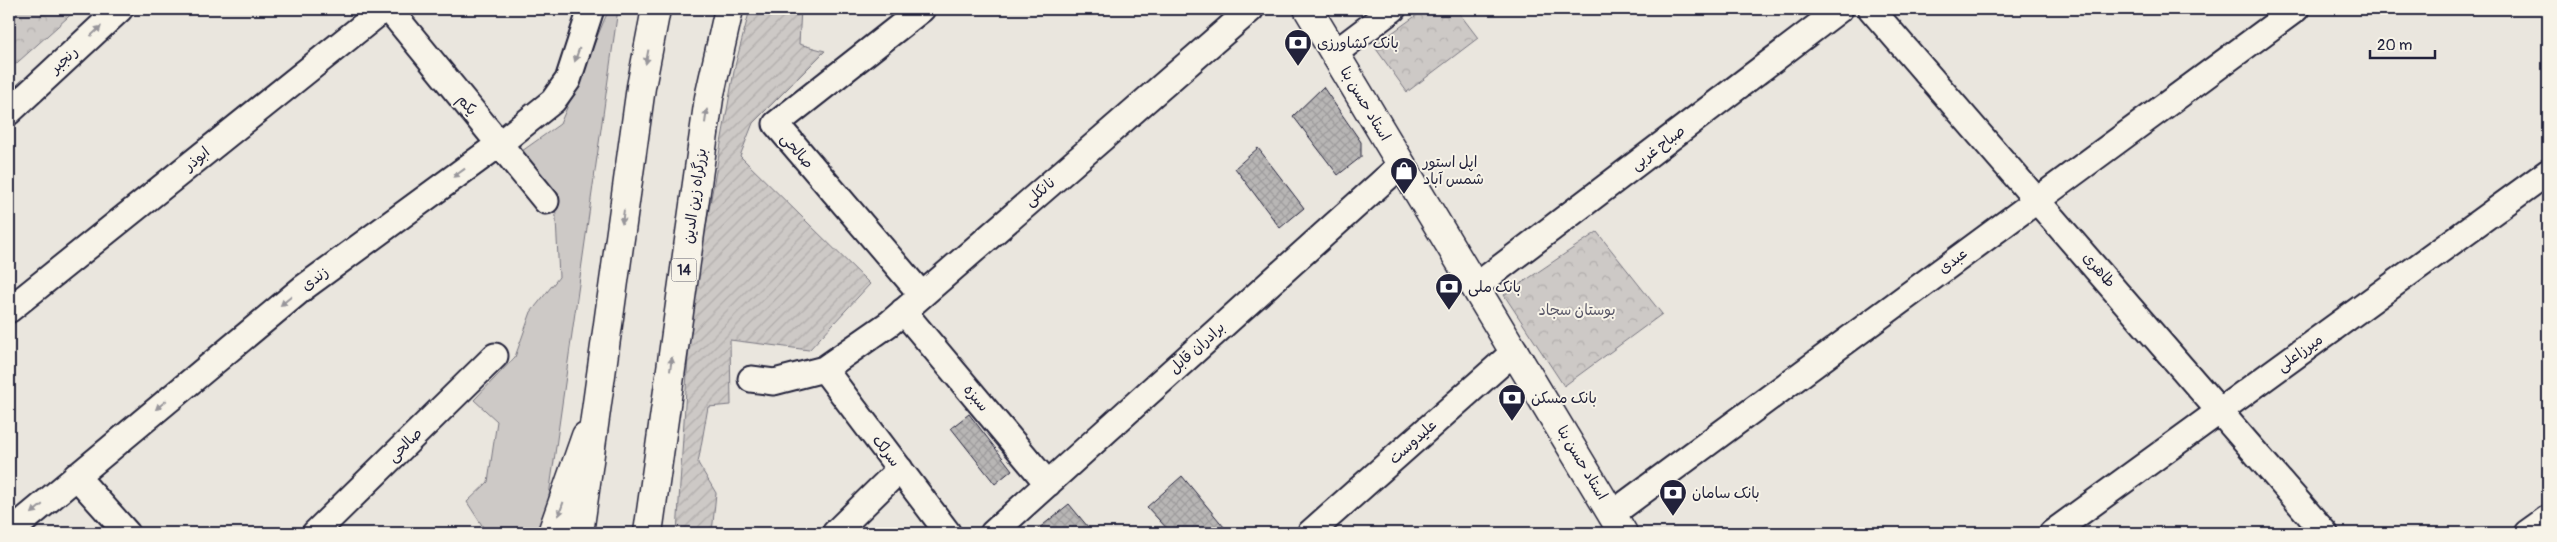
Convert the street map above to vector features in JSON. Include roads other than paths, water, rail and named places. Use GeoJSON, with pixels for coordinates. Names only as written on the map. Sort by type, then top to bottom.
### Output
{"type":"FeatureCollection","features":[{"type":"Feature","properties":{"kind":"main road"},"geometry":{"type":"LineString","coordinates":[[579,533],[640,87],[656,9]]}},
{"type":"Feature","properties":{"kind":"main road","name":"بزرگراه زین الدین"},"geometry":{"type":"LineString","coordinates":[[648,533],[709,98],[729,9]]}},
{"type":"Feature","properties":{"kind":"main road","name":"استاد حسن بنا"},"geometry":{"type":"LineString","coordinates":[[1308,9],[1516,351],[1618,524]]}},
{"type":"Feature","properties":{"kind":"main road"},"geometry":{"type":"LineString","coordinates":[[552,533],[599,397]]}},
{"type":"Feature","properties":{"kind":"main road"},"geometry":{"type":"LineString","coordinates":[[660,533],[665,403]]}},
{"type":"Feature","properties":{"kind":"street","name":"رنجبر"},"geometry":{"type":"LineString","coordinates":[[9,112],[120,9]]}},
{"type":"Feature","properties":{"kind":"street","name":"ابوذر"},"geometry":{"type":"LineString","coordinates":[[9,310],[384,9]]}},
{"type":"Feature","properties":{"kind":"street","name":"یکم"},"geometry":{"type":"LineString","coordinates":[[389,9],[546,201]]}},
{"type":"Feature","properties":{"kind":"street","name":"زندی"},"geometry":{"type":"LineString","coordinates":[[9,533],[303,288],[553,101],[568,80],[591,9]]}},
{"type":"Feature","properties":{"kind":"street","name":"صالحی"},"geometry":{"type":"LineString","coordinates":[[912,303],[776,124],[922,9]]}},
{"type":"Feature","properties":{"kind":"street","name":"نانکلی"},"geometry":{"type":"LineString","coordinates":[[824,369],[912,303],[1251,9]]}},
{"type":"Feature","properties":{"kind":"street"},"geometry":{"type":"LineString","coordinates":[[1335,53],[1393,9]]}},
{"type":"Feature","properties":{"kind":"street","name":"صباح غربی"},"geometry":{"type":"LineString","coordinates":[[1476,286],[1840,9]]}},
{"type":"Feature","properties":{"kind":"street","name":"طاهری"},"geometry":{"type":"LineString","coordinates":[[1871,9],[2326,533]]}},
{"type":"Feature","properties":{"kind":"street","name":"عبدی"},"geometry":{"type":"LineString","coordinates":[[1618,524],[2037,198],[2296,9]]}},
{"type":"Feature","properties":{"kind":"street","name":"برادران قابل"},"geometry":{"type":"LineString","coordinates":[[993,533],[1402,164]]}},
{"type":"Feature","properties":{"kind":"street","name":"میرزاعلی"},"geometry":{"type":"LineString","coordinates":[[2052,533],[2548,172]]}},
{"type":"Feature","properties":{"kind":"street","name":"سبزه"},"geometry":{"type":"LineString","coordinates":[[912,303],[1048,484]]}},
{"type":"Feature","properties":{"kind":"street","name":"علیدوست"},"geometry":{"type":"LineString","coordinates":[[1310,533],[1516,351]]}},
{"type":"Feature","properties":{"kind":"street","name":"صالحی"},"geometry":{"type":"LineString","coordinates":[[317,533],[495,356]]}},
{"type":"Feature","properties":{"kind":"street"},"geometry":{"type":"LineString","coordinates":[[751,379],[774,382],[824,369]]}},
{"type":"Feature","properties":{"kind":"street","name":"سرلک"},"geometry":{"type":"LineString","coordinates":[[824,369],[948,533]]}},
{"type":"Feature","properties":{"kind":"street"},"geometry":{"type":"LineString","coordinates":[[835,533],[900,469]]}},
{"type":"Feature","properties":{"kind":"street"},"geometry":{"type":"LineString","coordinates":[[76,476],[127,533]]}},
{"type":"Feature","properties":{"kind":"street"},"geometry":{"type":"LineString","coordinates":[[2527,533],[2548,518]]}},
{"type":"Feature","properties":{"kind":"place","name":"بانک کشاورزی"},"geometry":{"type":"Point","coordinates":[1298,67]}},
{"type":"Feature","properties":{"kind":"place","name":"اپل استور شمس آباد"},"geometry":{"type":"Point","coordinates":[1404,195]}},
{"type":"Feature","properties":{"kind":"place","name":"بانک ملی"},"geometry":{"type":"Point","coordinates":[1449,311]}},
{"type":"Feature","properties":{"kind":"place","name":"بانک مسکن"},"geometry":{"type":"Point","coordinates":[1512,422]}},
{"type":"Feature","properties":{"kind":"place","name":"بانک سامان"},"geometry":{"type":"Point","coordinates":[1673,517]}},
{"type":"Feature","properties":{"kind":"park label","name":"بوستان سجاد"},"geometry":{"type":"Point","coordinates":[1577,310]}}]}
